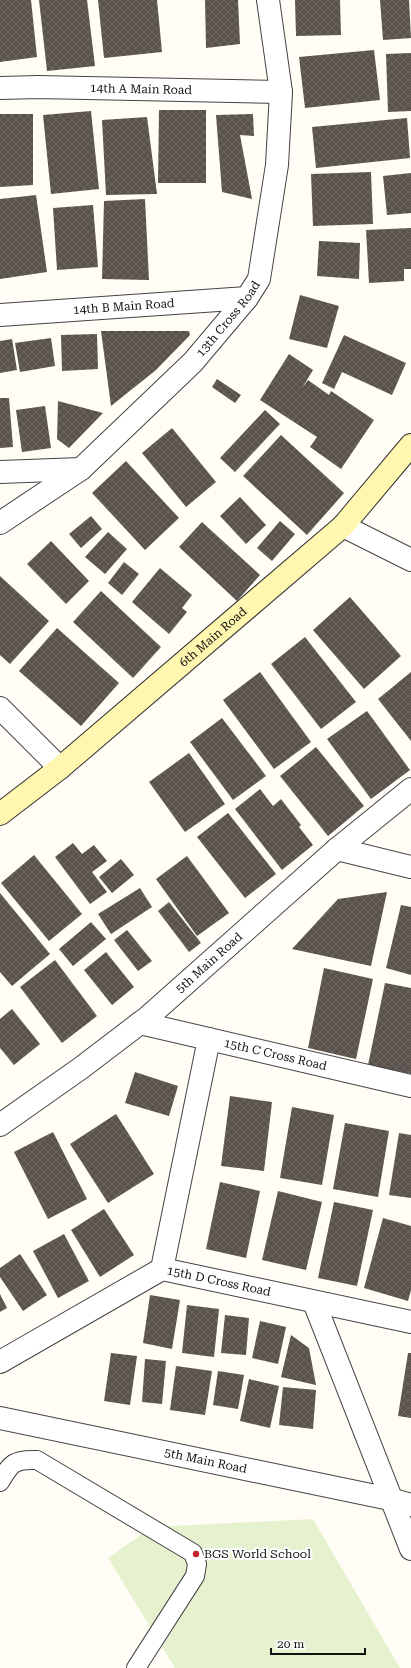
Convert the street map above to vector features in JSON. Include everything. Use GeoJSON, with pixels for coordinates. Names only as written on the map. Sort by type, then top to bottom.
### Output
{"type":"FeatureCollection","features":[{"type":"Feature","properties":{"kind":"street","name":"13th Cross Road"},"geometry":{"type":"LineString","coordinates":[[0,523],[81,469],[193,362],[247,298],[259,279],[277,166],[281,92],[268,0]]}},
{"type":"Feature","properties":{"kind":"street","name":"14th A Main Road"},"geometry":{"type":"LineString","coordinates":[[0,88],[38,87],[281,92]]}},
{"type":"Feature","properties":{"kind":"street","name":"14th B Main Road"},"geometry":{"type":"LineString","coordinates":[[0,315],[247,298]]}},
{"type":"Feature","properties":{"kind":"street","name":"6th Main Road"},"geometry":{"type":"LineString","coordinates":[[0,814],[60,768],[343,526],[411,445]]}},
{"type":"Feature","properties":{"kind":"street"},"geometry":{"type":"LineString","coordinates":[[0,472],[81,469]]}},
{"type":"Feature","properties":{"kind":"street"},"geometry":{"type":"LineString","coordinates":[[343,526],[411,560]]}},
{"type":"Feature","properties":{"kind":"street"},"geometry":{"type":"LineString","coordinates":[[0,708],[60,768]]}},
{"type":"Feature","properties":{"kind":"street","name":"5th Main Road"},"geometry":{"type":"LineString","coordinates":[[0,1125],[81,1068],[140,1023],[337,849],[411,790]]}},
{"type":"Feature","properties":{"kind":"street"},"geometry":{"type":"LineString","coordinates":[[337,849],[411,866]]}},
{"type":"Feature","properties":{"kind":"street","name":"15th C Cross Road"},"geometry":{"type":"LineString","coordinates":[[140,1023],[411,1086]]}},
{"type":"Feature","properties":{"kind":"street"},"geometry":{"type":"LineString","coordinates":[[162,1270],[209,1038]]}},
{"type":"Feature","properties":{"kind":"street","name":"15th D Cross Road"},"geometry":{"type":"LineString","coordinates":[[0,1362],[162,1270],[411,1322]]}},
{"type":"Feature","properties":{"kind":"street"},"geometry":{"type":"LineString","coordinates":[[314,1302],[390,1499],[411,1549]]}},
{"type":"Feature","properties":{"kind":"street","name":"5th Main Road"},"geometry":{"type":"LineString","coordinates":[[0,1418],[390,1499],[411,1505]]}},
{"type":"Feature","properties":{"kind":"lane"},"geometry":{"type":"LineString","coordinates":[[0,1482],[9,1466],[23,1460],[37,1460],[193,1553],[197,1564],[194,1576],[136,1668]]}},
{"type":"Feature","properties":{"kind":"green space"},"geometry":{"type":"Polygon","coordinates":[[[313,1519],[400,1668],[175,1668],[108,1558],[152,1527],[313,1519]]]}},
{"type":"Feature","properties":{"kind":"building"},"geometry":{"type":"Polygon","coordinates":[[[0,0],[31,0],[37,57],[0,62],[0,0]]]}},
{"type":"Feature","properties":{"kind":"building"},"geometry":{"type":"Polygon","coordinates":[[[39,0],[87,0],[95,66],[47,71],[39,0]]]}},
{"type":"Feature","properties":{"kind":"building"},"geometry":{"type":"Polygon","coordinates":[[[98,0],[157,0],[162,52],[104,58],[98,0]]]}},
{"type":"Feature","properties":{"kind":"building"},"geometry":{"type":"Polygon","coordinates":[[[205,0],[238,0],[240,44],[206,48],[205,0]]]}},
{"type":"Feature","properties":{"kind":"building"},"geometry":{"type":"Polygon","coordinates":[[[295,0],[340,0],[341,35],[296,36],[295,0]]]}},
{"type":"Feature","properties":{"kind":"building"},"geometry":{"type":"Polygon","coordinates":[[[380,0],[409,0],[411,38],[383,40],[380,0]]]}},
{"type":"Feature","properties":{"kind":"building"},"geometry":{"type":"Polygon","coordinates":[[[374,50],[380,100],[305,108],[299,57],[374,50]]]}},
{"type":"Feature","properties":{"kind":"building"},"geometry":{"type":"Polygon","coordinates":[[[411,53],[411,111],[388,112],[386,54],[411,53]]]}},
{"type":"Feature","properties":{"kind":"building"},"geometry":{"type":"Polygon","coordinates":[[[159,110],[206,110],[206,183],[158,183],[159,110]]]}},
{"type":"Feature","properties":{"kind":"building"},"geometry":{"type":"Polygon","coordinates":[[[91,111],[99,189],[51,194],[43,115],[91,111]]]}},
{"type":"Feature","properties":{"kind":"building"},"geometry":{"type":"Polygon","coordinates":[[[0,114],[33,114],[33,185],[0,187],[0,114]]]}},
{"type":"Feature","properties":{"kind":"building"},"geometry":{"type":"Polygon","coordinates":[[[253,114],[254,136],[240,135],[252,199],[222,192],[216,115],[253,114]]]}},
{"type":"Feature","properties":{"kind":"building"},"geometry":{"type":"Polygon","coordinates":[[[147,117],[157,194],[106,195],[102,120],[147,117]]]}},
{"type":"Feature","properties":{"kind":"building"},"geometry":{"type":"Polygon","coordinates":[[[407,118],[410,158],[316,168],[312,127],[407,118]]]}},
{"type":"Feature","properties":{"kind":"building"},"geometry":{"type":"Polygon","coordinates":[[[371,172],[373,224],[313,226],[311,174],[371,172]]]}},
{"type":"Feature","properties":{"kind":"building"},"geometry":{"type":"Polygon","coordinates":[[[411,173],[411,213],[387,215],[383,176],[411,173]]]}},
{"type":"Feature","properties":{"kind":"building"},"geometry":{"type":"Polygon","coordinates":[[[36,195],[47,272],[0,279],[0,199],[36,195]]]}},
{"type":"Feature","properties":{"kind":"building"},"geometry":{"type":"Polygon","coordinates":[[[145,199],[149,280],[102,279],[104,201],[145,199]]]}},
{"type":"Feature","properties":{"kind":"building"},"geometry":{"type":"Polygon","coordinates":[[[93,205],[98,267],[57,270],[53,208],[93,205]]]}},
{"type":"Feature","properties":{"kind":"building"},"geometry":{"type":"Polygon","coordinates":[[[411,228],[411,269],[404,269],[404,281],[369,283],[366,230],[411,228]]]}},
{"type":"Feature","properties":{"kind":"building"},"geometry":{"type":"Polygon","coordinates":[[[319,241],[360,243],[359,279],[317,276],[319,241]]]}},
{"type":"Feature","properties":{"kind":"building"},"geometry":{"type":"Polygon","coordinates":[[[300,295],[339,306],[327,348],[289,339],[300,295]]]}},
{"type":"Feature","properties":{"kind":"building"},"geometry":{"type":"Polygon","coordinates":[[[101,331],[189,331],[190,335],[156,370],[111,406],[101,331]]]}},
{"type":"Feature","properties":{"kind":"building"},"geometry":{"type":"Polygon","coordinates":[[[97,334],[98,369],[62,371],[61,335],[97,334]]]}},
{"type":"Feature","properties":{"kind":"building"},"geometry":{"type":"Polygon","coordinates":[[[344,335],[406,363],[392,395],[342,372],[334,389],[322,383],[344,335]]]}},
{"type":"Feature","properties":{"kind":"building"},"geometry":{"type":"Polygon","coordinates":[[[51,338],[55,366],[20,372],[15,343],[51,338]]]}},
{"type":"Feature","properties":{"kind":"building"},"geometry":{"type":"Polygon","coordinates":[[[12,339],[17,370],[0,373],[0,341],[12,339]]]}},
{"type":"Feature","properties":{"kind":"building"},"geometry":{"type":"Polygon","coordinates":[[[289,354],[313,370],[302,388],[308,380],[329,395],[331,391],[374,420],[341,469],[310,447],[317,437],[260,400],[289,354]]]}},
{"type":"Feature","properties":{"kind":"building"},"geometry":{"type":"Polygon","coordinates":[[[217,379],[241,395],[235,403],[212,387],[217,379]]]}},
{"type":"Feature","properties":{"kind":"building"},"geometry":{"type":"Polygon","coordinates":[[[0,398],[9,398],[13,447],[0,448],[0,398]]]}},
{"type":"Feature","properties":{"kind":"building"},"geometry":{"type":"Polygon","coordinates":[[[58,401],[103,413],[69,448],[57,439],[58,401]]]}},
{"type":"Feature","properties":{"kind":"building"},"geometry":{"type":"Polygon","coordinates":[[[45,406],[51,448],[22,452],[16,410],[45,406]]]}},
{"type":"Feature","properties":{"kind":"building"},"geometry":{"type":"Polygon","coordinates":[[[265,410],[280,424],[235,472],[220,458],[265,410]]]}},
{"type":"Feature","properties":{"kind":"building"},"geometry":{"type":"Polygon","coordinates":[[[172,428],[216,482],[186,507],[142,453],[172,428]]]}},
{"type":"Feature","properties":{"kind":"building"},"geometry":{"type":"Polygon","coordinates":[[[281,435],[344,493],[307,535],[243,476],[281,435]]]}},
{"type":"Feature","properties":{"kind":"building"},"geometry":{"type":"Polygon","coordinates":[[[126,461],[179,518],[145,550],[92,493],[126,461]]]}},
{"type":"Feature","properties":{"kind":"building"},"geometry":{"type":"Polygon","coordinates":[[[240,497],[266,525],[246,544],[220,516],[240,497]]]}},
{"type":"Feature","properties":{"kind":"building"},"geometry":{"type":"Polygon","coordinates":[[[91,516],[102,529],[81,548],[69,534],[91,516]]]}},
{"type":"Feature","properties":{"kind":"building"},"geometry":{"type":"Polygon","coordinates":[[[280,521],[295,534],[272,561],[257,548],[280,521]]]}},
{"type":"Feature","properties":{"kind":"building"},"geometry":{"type":"Polygon","coordinates":[[[202,522],[260,575],[237,601],[179,547],[202,522]]]}},
{"type":"Feature","properties":{"kind":"building"},"geometry":{"type":"Polygon","coordinates":[[[108,532],[127,549],[105,574],[85,557],[108,532]]]}},
{"type":"Feature","properties":{"kind":"building"},"geometry":{"type":"Polygon","coordinates":[[[51,541],[89,581],[66,604],[27,564],[51,541]]]}},
{"type":"Feature","properties":{"kind":"building"},"geometry":{"type":"Polygon","coordinates":[[[124,562],[139,574],[122,595],[108,583],[124,562]]]}},
{"type":"Feature","properties":{"kind":"building"},"geometry":{"type":"Polygon","coordinates":[[[160,568],[192,595],[182,608],[187,612],[169,634],[132,602],[160,568]]]}},
{"type":"Feature","properties":{"kind":"building"},"geometry":{"type":"Polygon","coordinates":[[[0,576],[49,621],[10,664],[0,655],[0,576]]]}},
{"type":"Feature","properties":{"kind":"building"},"geometry":{"type":"Polygon","coordinates":[[[101,591],[161,647],[133,678],[73,622],[101,591]]]}},
{"type":"Feature","properties":{"kind":"building"},"geometry":{"type":"Polygon","coordinates":[[[350,597],[401,656],[364,689],[313,630],[350,597]]]}},
{"type":"Feature","properties":{"kind":"building"},"geometry":{"type":"Polygon","coordinates":[[[57,628],[119,683],[81,726],[19,671],[57,628]]]}},
{"type":"Feature","properties":{"kind":"building"},"geometry":{"type":"Polygon","coordinates":[[[305,637],[356,702],[321,729],[271,664],[305,637]]]}},
{"type":"Feature","properties":{"kind":"building"},"geometry":{"type":"Polygon","coordinates":[[[260,672],[311,742],[274,769],[223,700],[260,672]]]}},
{"type":"Feature","properties":{"kind":"building"},"geometry":{"type":"Polygon","coordinates":[[[411,672],[411,741],[378,699],[411,672]]]}},
{"type":"Feature","properties":{"kind":"building"},"geometry":{"type":"Polygon","coordinates":[[[367,711],[410,770],[371,799],[327,739],[367,711]]]}},
{"type":"Feature","properties":{"kind":"building"},"geometry":{"type":"Polygon","coordinates":[[[222,718],[266,776],[233,800],[190,742],[222,718]]]}},
{"type":"Feature","properties":{"kind":"building"},"geometry":{"type":"Polygon","coordinates":[[[316,747],[364,806],[328,836],[280,776],[316,747]]]}},
{"type":"Feature","properties":{"kind":"building"},"geometry":{"type":"Polygon","coordinates":[[[189,753],[225,804],[185,832],[149,782],[189,753]]]}},
{"type":"Feature","properties":{"kind":"building"},"geometry":{"type":"Polygon","coordinates":[[[260,789],[273,806],[281,799],[301,825],[299,827],[313,845],[282,870],[235,809],[260,789]]]}},
{"type":"Feature","properties":{"kind":"building"},"geometry":{"type":"Polygon","coordinates":[[[228,813],[276,874],[245,898],[197,837],[228,813]]]}},
{"type":"Feature","properties":{"kind":"building"},"geometry":{"type":"Polygon","coordinates":[[[73,843],[82,854],[94,845],[107,861],[92,872],[107,892],[90,904],[55,857],[73,843]]]}},
{"type":"Feature","properties":{"kind":"building"},"geometry":{"type":"Polygon","coordinates":[[[34,855],[82,914],[49,941],[1,883],[34,855]]]}},
{"type":"Feature","properties":{"kind":"building"},"geometry":{"type":"Polygon","coordinates":[[[187,856],[229,913],[197,936],[156,879],[187,856]]]}},
{"type":"Feature","properties":{"kind":"building"},"geometry":{"type":"Polygon","coordinates":[[[121,859],[134,875],[112,893],[99,877],[121,859]]]}},
{"type":"Feature","properties":{"kind":"building"},"geometry":{"type":"Polygon","coordinates":[[[140,888],[152,907],[111,934],[98,914],[140,888]]]}},
{"type":"Feature","properties":{"kind":"building"},"geometry":{"type":"Polygon","coordinates":[[[387,892],[371,966],[292,949],[338,899],[387,892]]]}},
{"type":"Feature","properties":{"kind":"building"},"geometry":{"type":"Polygon","coordinates":[[[0,893],[50,954],[12,986],[0,972],[0,893]]]}},
{"type":"Feature","properties":{"kind":"building"},"geometry":{"type":"Polygon","coordinates":[[[169,902],[201,943],[189,952],[158,911],[169,902]]]}},
{"type":"Feature","properties":{"kind":"building"},"geometry":{"type":"Polygon","coordinates":[[[401,905],[411,907],[411,975],[386,968],[401,905]]]}},
{"type":"Feature","properties":{"kind":"building"},"geometry":{"type":"Polygon","coordinates":[[[91,922],[106,939],[73,966],[59,949],[91,922]]]}},
{"type":"Feature","properties":{"kind":"building"},"geometry":{"type":"Polygon","coordinates":[[[127,930],[152,961],[138,971],[114,940],[127,930]]]}},
{"type":"Feature","properties":{"kind":"building"},"geometry":{"type":"Polygon","coordinates":[[[106,952],[134,987],[112,1005],[84,970],[106,952]]]}},
{"type":"Feature","properties":{"kind":"building"},"geometry":{"type":"Polygon","coordinates":[[[55,960],[97,1016],[62,1043],[20,987],[55,960]]]}},
{"type":"Feature","properties":{"kind":"building"},"geometry":{"type":"Polygon","coordinates":[[[324,968],[373,979],[356,1059],[308,1048],[324,968]]]}},
{"type":"Feature","properties":{"kind":"building"},"geometry":{"type":"Polygon","coordinates":[[[385,983],[411,988],[411,1074],[368,1065],[385,983]]]}},
{"type":"Feature","properties":{"kind":"building"},"geometry":{"type":"Polygon","coordinates":[[[12,1009],[40,1044],[14,1065],[0,1048],[0,1019],[12,1009]]]}},
{"type":"Feature","properties":{"kind":"building"},"geometry":{"type":"Polygon","coordinates":[[[135,1072],[178,1086],[169,1116],[125,1103],[135,1072]]]}},
{"type":"Feature","properties":{"kind":"building"},"geometry":{"type":"Polygon","coordinates":[[[230,1096],[272,1102],[264,1171],[221,1166],[230,1096]]]}},
{"type":"Feature","properties":{"kind":"building"},"geometry":{"type":"Polygon","coordinates":[[[292,1107],[334,1115],[322,1185],[280,1178],[292,1107]]]}},
{"type":"Feature","properties":{"kind":"building"},"geometry":{"type":"Polygon","coordinates":[[[116,1114],[154,1174],[108,1203],[70,1144],[116,1114]]]}},
{"type":"Feature","properties":{"kind":"building"},"geometry":{"type":"Polygon","coordinates":[[[345,1123],[389,1131],[378,1197],[333,1189],[345,1123]]]}},
{"type":"Feature","properties":{"kind":"building"},"geometry":{"type":"Polygon","coordinates":[[[53,1132],[87,1199],[48,1219],[14,1152],[53,1132]]]}},
{"type":"Feature","properties":{"kind":"building"},"geometry":{"type":"Polygon","coordinates":[[[399,1133],[411,1135],[411,1198],[389,1195],[399,1133]]]}},
{"type":"Feature","properties":{"kind":"building"},"geometry":{"type":"Polygon","coordinates":[[[220,1182],[260,1191],[246,1258],[206,1249],[220,1182]]]}},
{"type":"Feature","properties":{"kind":"building"},"geometry":{"type":"Polygon","coordinates":[[[278,1191],[322,1202],[306,1270],[262,1260],[278,1191]]]}},
{"type":"Feature","properties":{"kind":"building"},"geometry":{"type":"Polygon","coordinates":[[[334,1202],[373,1210],[357,1286],[318,1278],[334,1202]]]}},
{"type":"Feature","properties":{"kind":"building"},"geometry":{"type":"Polygon","coordinates":[[[104,1209],[134,1255],[100,1277],[71,1230],[104,1209]]]}},
{"type":"Feature","properties":{"kind":"building"},"geometry":{"type":"Polygon","coordinates":[[[383,1218],[411,1226],[411,1290],[408,1301],[364,1288],[383,1218]]]}},
{"type":"Feature","properties":{"kind":"building"},"geometry":{"type":"Polygon","coordinates":[[[64,1234],[89,1281],[58,1298],[33,1251],[64,1234]]]}},
{"type":"Feature","properties":{"kind":"building"},"geometry":{"type":"Polygon","coordinates":[[[20,1254],[47,1295],[23,1311],[0,1277],[0,1268],[20,1254]]]}},
{"type":"Feature","properties":{"kind":"building"},"geometry":{"type":"Polygon","coordinates":[[[0,1294],[7,1308],[0,1312],[0,1294]]]}},
{"type":"Feature","properties":{"kind":"building"},"geometry":{"type":"Polygon","coordinates":[[[150,1295],[180,1300],[172,1349],[143,1343],[150,1295]]]}},
{"type":"Feature","properties":{"kind":"building"},"geometry":{"type":"Polygon","coordinates":[[[187,1305],[219,1309],[214,1357],[182,1353],[187,1305]]]}},
{"type":"Feature","properties":{"kind":"building"},"geometry":{"type":"Polygon","coordinates":[[[225,1315],[249,1318],[246,1355],[221,1353],[225,1315]]]}},
{"type":"Feature","properties":{"kind":"building"},"geometry":{"type":"Polygon","coordinates":[[[260,1321],[286,1327],[278,1364],[252,1358],[260,1321]]]}},
{"type":"Feature","properties":{"kind":"building"},"geometry":{"type":"Polygon","coordinates":[[[291,1335],[309,1348],[316,1385],[281,1377],[291,1335]]]}},
{"type":"Feature","properties":{"kind":"building"},"geometry":{"type":"Polygon","coordinates":[[[111,1353],[137,1356],[130,1405],[104,1401],[111,1353]]]}},
{"type":"Feature","properties":{"kind":"building"},"geometry":{"type":"Polygon","coordinates":[[[408,1353],[411,1353],[411,1418],[398,1416],[408,1353]]]}},
{"type":"Feature","properties":{"kind":"building"},"geometry":{"type":"Polygon","coordinates":[[[145,1359],[166,1361],[162,1404],[142,1402],[145,1359]]]}},
{"type":"Feature","properties":{"kind":"building"},"geometry":{"type":"Polygon","coordinates":[[[176,1366],[212,1371],[205,1415],[170,1410],[176,1366]]]}},
{"type":"Feature","properties":{"kind":"building"},"geometry":{"type":"Polygon","coordinates":[[[218,1371],[244,1375],[238,1409],[213,1405],[218,1371]]]}},
{"type":"Feature","properties":{"kind":"building"},"geometry":{"type":"Polygon","coordinates":[[[249,1379],[279,1386],[270,1428],[240,1421],[249,1379]]]}},
{"type":"Feature","properties":{"kind":"building"},"geometry":{"type":"Polygon","coordinates":[[[283,1387],[316,1390],[313,1429],[279,1425],[283,1387]]]}},
{"type":"Feature","properties":{"kind":"place","name":"BGS World School"},"geometry":{"type":"Point","coordinates":[196,1554]}}]}
